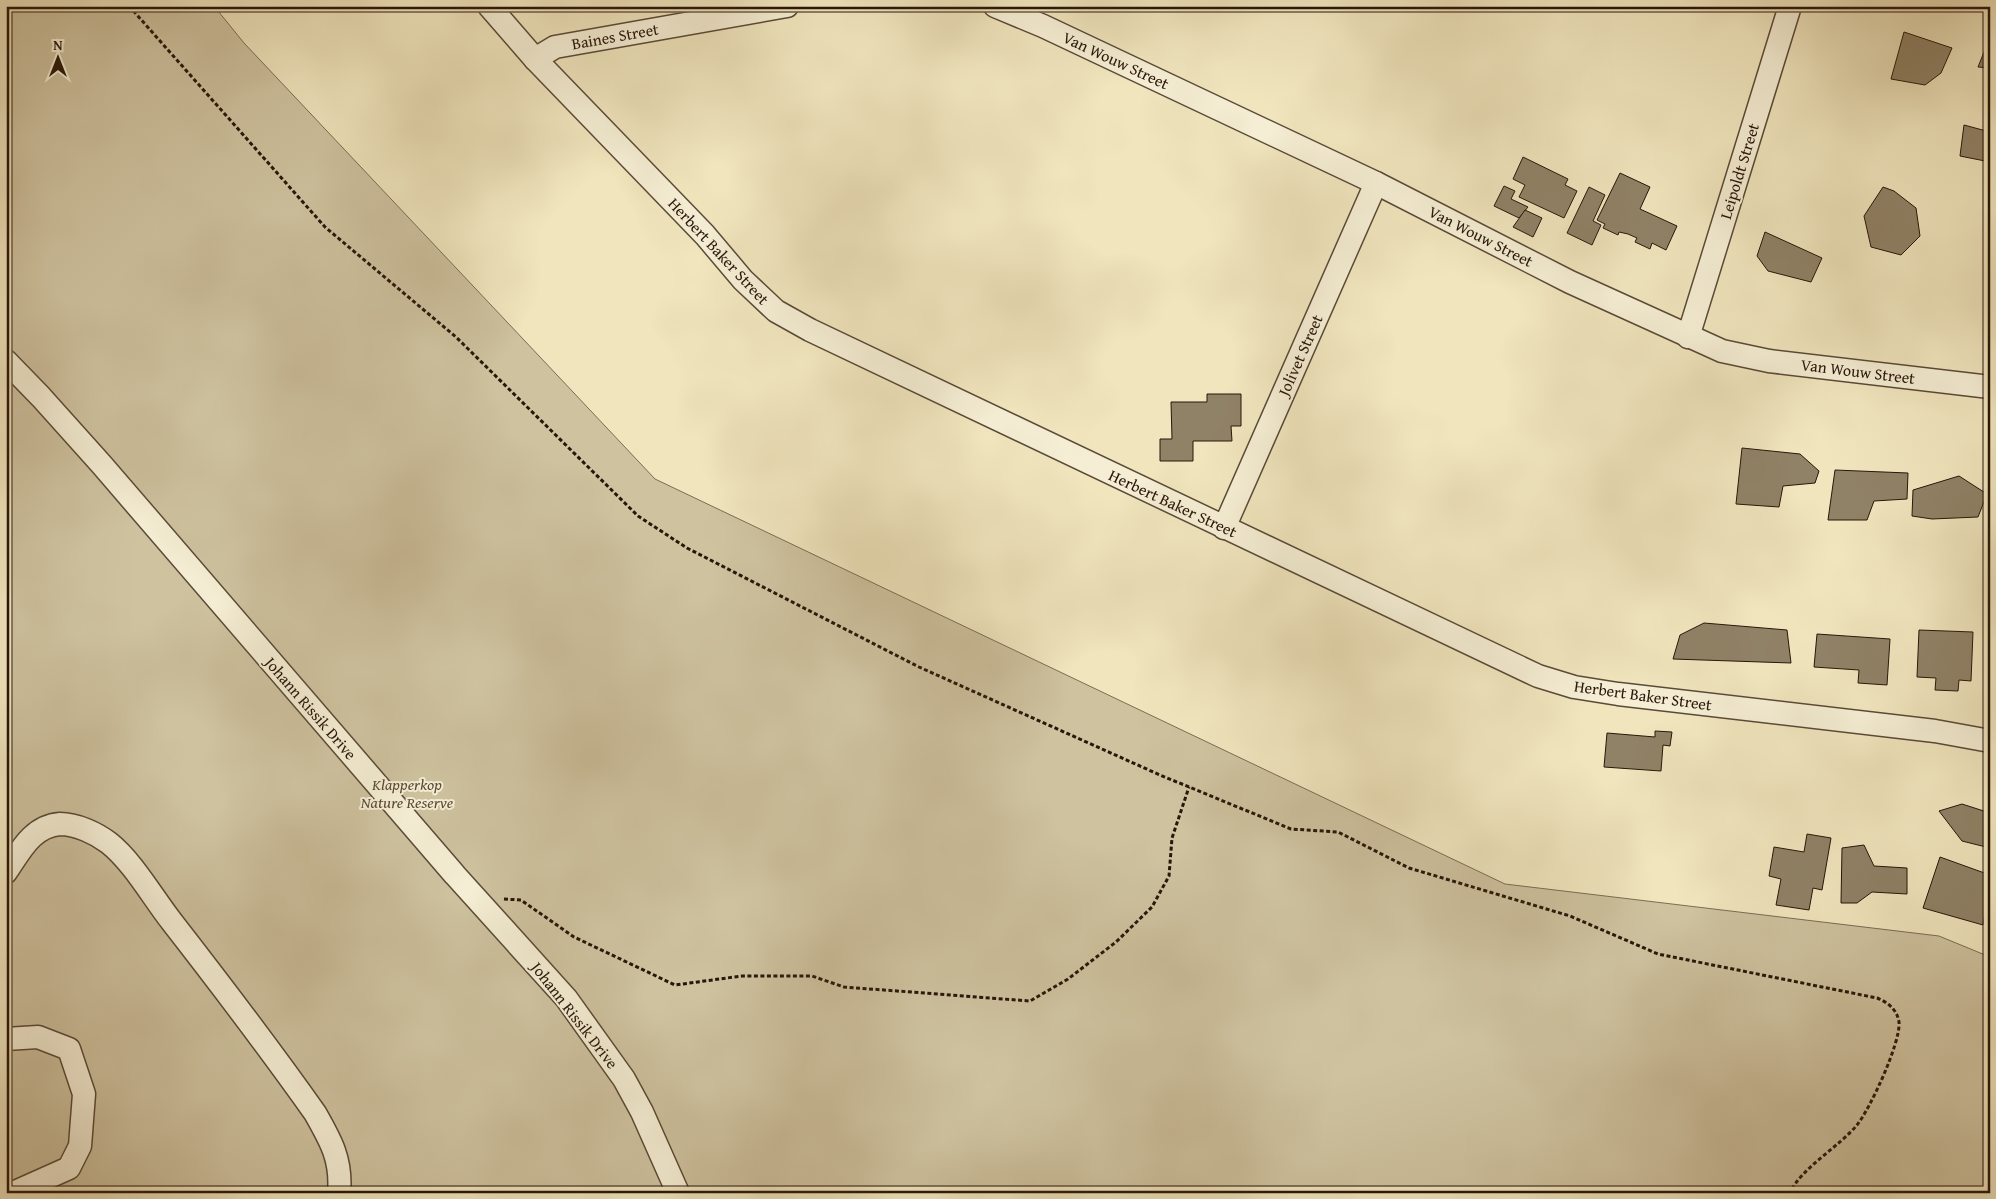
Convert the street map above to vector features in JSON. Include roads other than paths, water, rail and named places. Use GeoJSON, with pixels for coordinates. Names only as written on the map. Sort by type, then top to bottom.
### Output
{"type":"FeatureCollection","features":[{"type":"Feature","properties":{"kind":"street","name":"Herbert Baker Street"},"geometry":{"type":"LineString","coordinates":[[489,6],[536,59],[705,235],[743,280],[776,311],[818,334],[1538,676],[1574,687],[1935,731],[1990,741]]}},
{"type":"Feature","properties":{"kind":"street","name":"Baines Street"},"geometry":{"type":"LineString","coordinates":[[536,59],[555,47],[787,6]]}},
{"type":"Feature","properties":{"kind":"street","name":"Van Wouw Street"},"geometry":{"type":"LineString","coordinates":[[995,6],[1043,26],[1376,183],[1570,282],[1722,351],[1769,361],[1990,386]]}},
{"type":"Feature","properties":{"kind":"street","name":"Leipoldt Street"},"geometry":{"type":"LineString","coordinates":[[1688,337],[1790,6]]}},
{"type":"Feature","properties":{"kind":"street","name":"Jolivet Street"},"geometry":{"type":"LineString","coordinates":[[1224,528],[1376,183]]}},
{"type":"Feature","properties":{"kind":"street","name":"Johann Rissik Drive"},"geometry":{"type":"LineString","coordinates":[[6,361],[41,396],[96,458],[455,875],[566,998],[624,1079],[642,1112],[678,1193]]}},
{"type":"Feature","properties":{"kind":"street"},"geometry":{"type":"LineString","coordinates":[[6,872],[36,832],[48,826],[61,824],[76,826],[108,842],[120,854],[179,931],[315,1113],[333,1145],[339,1161],[339,1193]]}},
{"type":"Feature","properties":{"kind":"street"},"geometry":{"type":"LineString","coordinates":[[6,1040],[38,1037],[69,1049],[84,1094],[80,1146],[69,1168],[13,1193]]}},
{"type":"Feature","properties":{"kind":"park label","name":"Klapperkop Nature Reserve"},"geometry":{"type":"Point","coordinates":[407,793]}}]}
